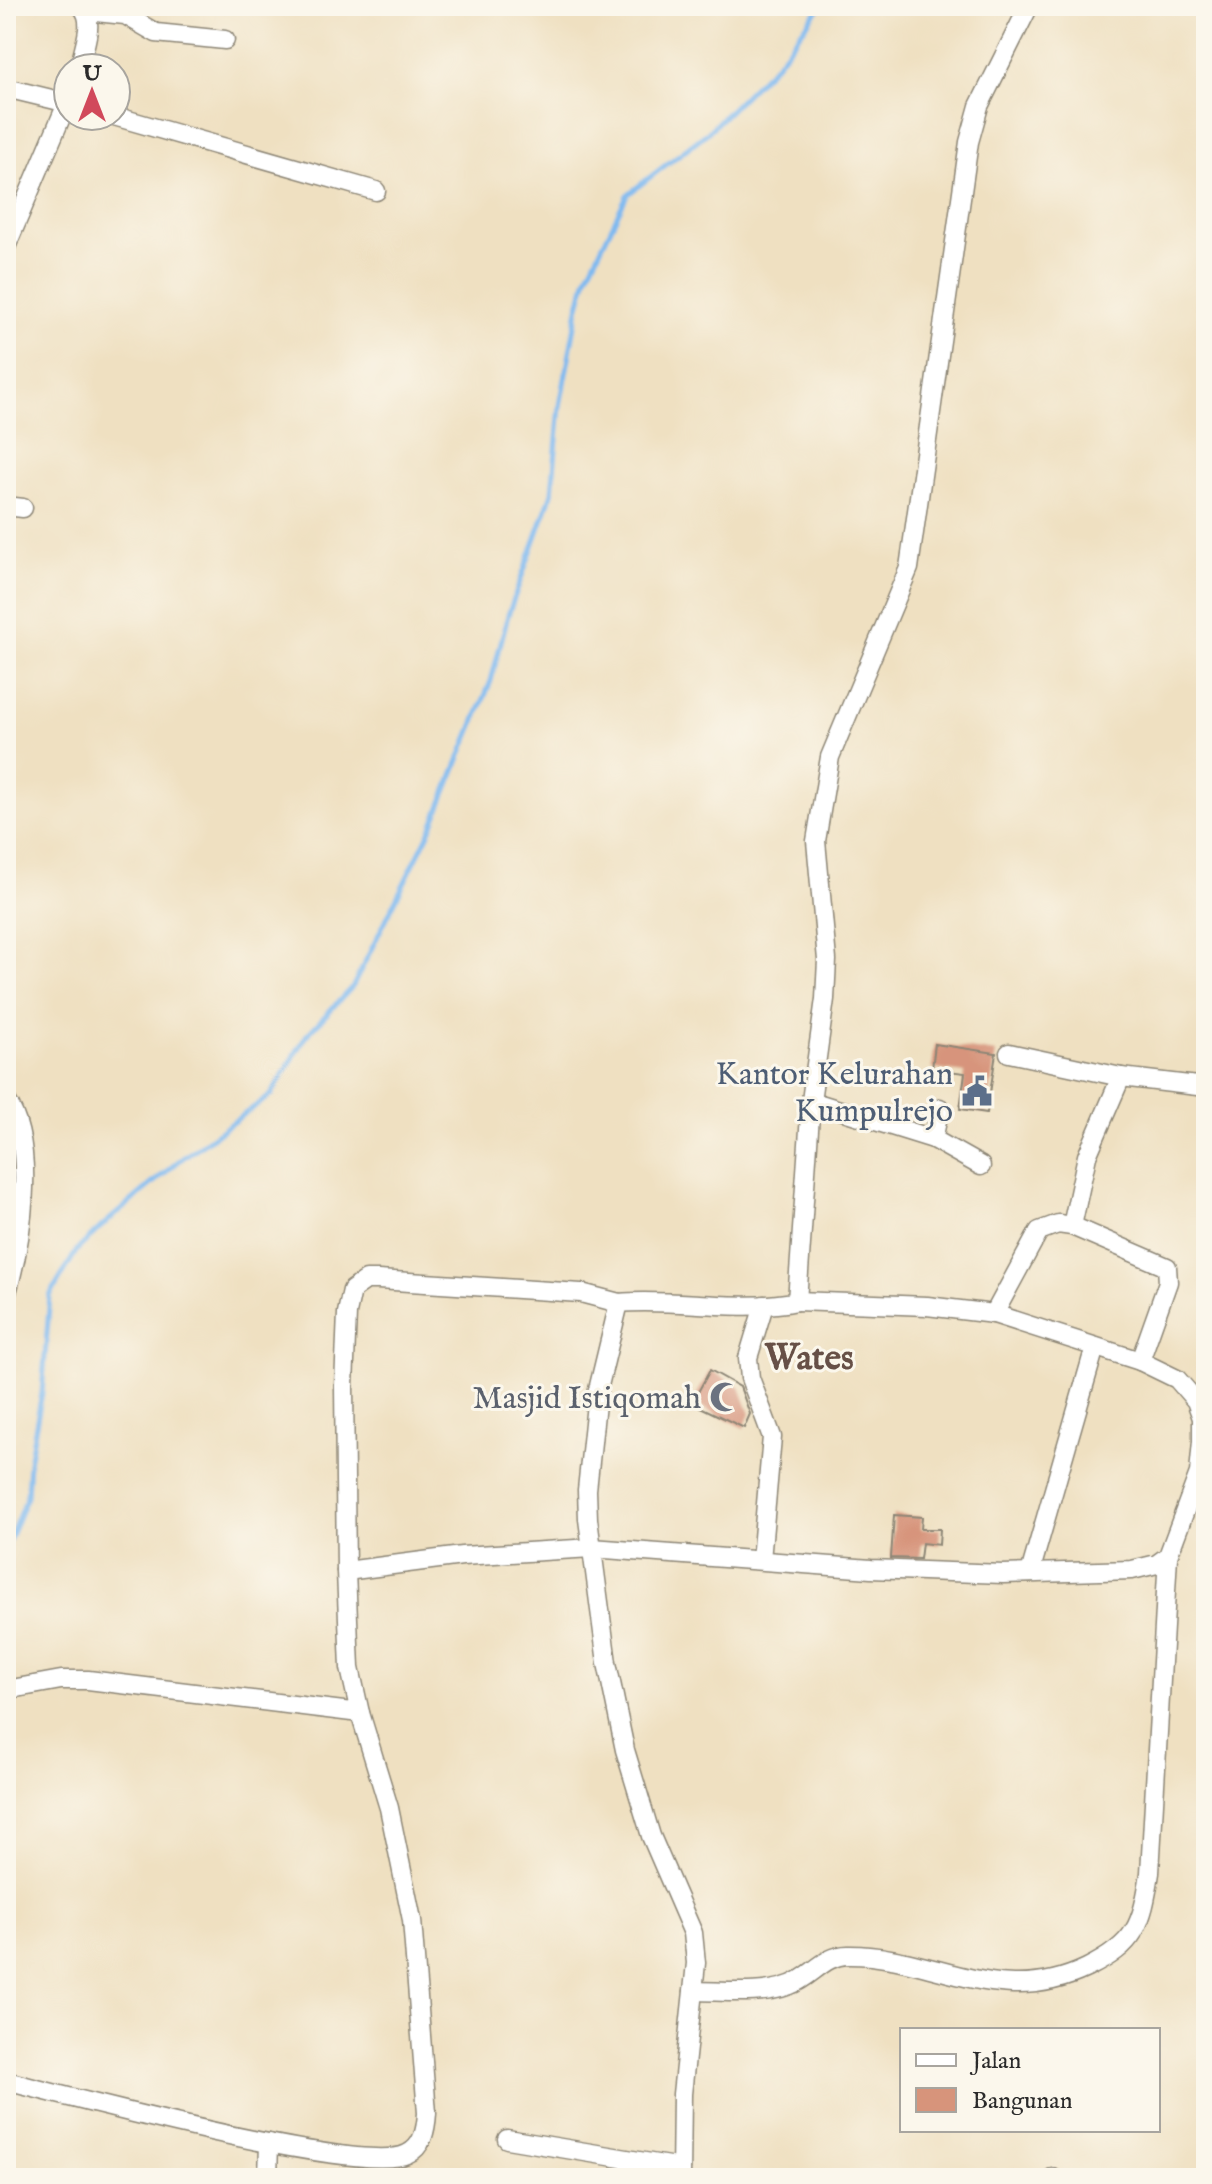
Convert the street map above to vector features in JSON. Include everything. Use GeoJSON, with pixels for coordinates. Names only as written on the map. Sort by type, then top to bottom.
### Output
{"type":"FeatureCollection","features":[{"type":"Feature","properties":{"kind":"street"},"geometry":{"type":"LineString","coordinates":[[797,1301],[811,1101],[827,960],[816,869],[823,787],[830,757],[909,568],[969,142],[979,106],[1029,6]]}},
{"type":"Feature","properties":{"kind":"street"},"geometry":{"type":"LineString","coordinates":[[83,52],[89,25],[84,8],[125,15],[156,33],[225,40]]}},
{"type":"Feature","properties":{"kind":"street"},"geometry":{"type":"LineString","coordinates":[[6,88],[52,98]]}},
{"type":"Feature","properties":{"kind":"street"},"geometry":{"type":"LineString","coordinates":[[132,121],[376,191]]}},
{"type":"Feature","properties":{"kind":"street"},"geometry":{"type":"LineString","coordinates":[[6,247],[55,132]]}},
{"type":"Feature","properties":{"kind":"street"},"geometry":{"type":"LineString","coordinates":[[1009,1053],[1121,1077],[1206,1087]]}},
{"type":"Feature","properties":{"kind":"street"},"geometry":{"type":"LineString","coordinates":[[1072,1226],[1087,1156],[1121,1077]]}},
{"type":"Feature","properties":{"kind":"street"},"geometry":{"type":"LineString","coordinates":[[6,1100],[18,1130],[23,1191],[15,1263],[6,1296]]}},
{"type":"Feature","properties":{"kind":"street"},"geometry":{"type":"LineString","coordinates":[[811,1101],[933,1139],[981,1166]]}},
{"type":"Feature","properties":{"kind":"street"},"geometry":{"type":"LineString","coordinates":[[933,1139],[940,1108]]}},
{"type":"Feature","properties":{"kind":"street"},"geometry":{"type":"LineString","coordinates":[[994,1314],[1039,1231],[1058,1224],[1072,1226],[1167,1267],[1168,1282],[1140,1361]]}},
{"type":"Feature","properties":{"kind":"street"},"geometry":{"type":"LineString","coordinates":[[6,2081],[269,2143],[380,2159],[410,2153],[425,2131],[412,1920],[389,1808],[360,1713],[347,1645],[344,1386],[347,1313],[352,1290],[366,1280],[581,1293],[619,1303],[651,1300],[764,1305],[797,1301],[927,1306],[994,1314],[1140,1361],[1177,1379],[1196,1401],[1202,1418],[1202,1474],[1168,1556],[1150,1873],[1144,1915],[1132,1938],[1113,1955],[1067,1977],[1040,1984],[997,1983],[847,1954],[831,1957],[802,1980],[779,1989],[693,1991]]}},
{"type":"Feature","properties":{"kind":"street"},"geometry":{"type":"LineString","coordinates":[[507,2139],[681,2173],[682,2094],[696,1963],[693,1933],[651,1836],[625,1750],[607,1663],[587,1490],[602,1369],[619,1303]]}},
{"type":"Feature","properties":{"kind":"street"},"geometry":{"type":"LineString","coordinates":[[761,1560],[772,1437],[750,1378],[748,1358],[764,1305]]}},
{"type":"Feature","properties":{"kind":"street"},"geometry":{"type":"LineString","coordinates":[[1030,1573],[1095,1347]]}},
{"type":"Feature","properties":{"kind":"street"},"geometry":{"type":"LineString","coordinates":[[346,1571],[462,1556],[592,1548],[871,1569],[1030,1573],[1132,1570],[1157,1564],[1168,1556]]}},
{"type":"Feature","properties":{"kind":"street"},"geometry":{"type":"LineString","coordinates":[[6,1690],[61,1680],[88,1680],[360,1713]]}},
{"type":"Feature","properties":{"kind":"street"},"geometry":{"type":"LineString","coordinates":[[268,2178],[269,2143]]}},
{"type":"Feature","properties":{"kind":"building","name":"Kantor Kelurahan Kumpulrejo"},"geometry":{"type":"Polygon","coordinates":[[[935,1044],[996,1053],[987,1113],[960,1109],[965,1073],[932,1069],[935,1044]]]}},
{"type":"Feature","properties":{"kind":"building","name":"Masjid Istiqomah"},"geometry":{"type":"Polygon","coordinates":[[[710,1370],[740,1387],[750,1414],[744,1428],[692,1403],[710,1370]]]}},
{"type":"Feature","properties":{"kind":"building"},"geometry":{"type":"Polygon","coordinates":[[[894,1515],[922,1517],[921,1529],[940,1529],[939,1545],[922,1543],[920,1559],[891,1558],[894,1515]]]}},
{"type":"Feature","properties":{"kind":"waterway"},"geometry":{"type":"LineString","coordinates":[[6,1548],[27,1496],[29,1462],[42,1393],[50,1296],[77,1250],[180,1160],[271,1095],[306,1036],[353,986],[431,829],[491,681],[508,615],[552,493],[560,406],[578,309],[587,277],[627,195],[707,133],[777,63],[821,6]]}},
{"type":"Feature","properties":{"kind":"place","name":"Kantor Kelurahan Kumpulrejo"},"geometry":{"type":"Point","coordinates":[977,1091]}},
{"type":"Feature","properties":{"kind":"place","name":"Masjid Istiqomah"},"geometry":{"type":"Point","coordinates":[725,1397]}},
{"type":"Feature","properties":{"kind":"district","name":"Wates"},"geometry":{"type":"Point","coordinates":[809,1356]}}]}
